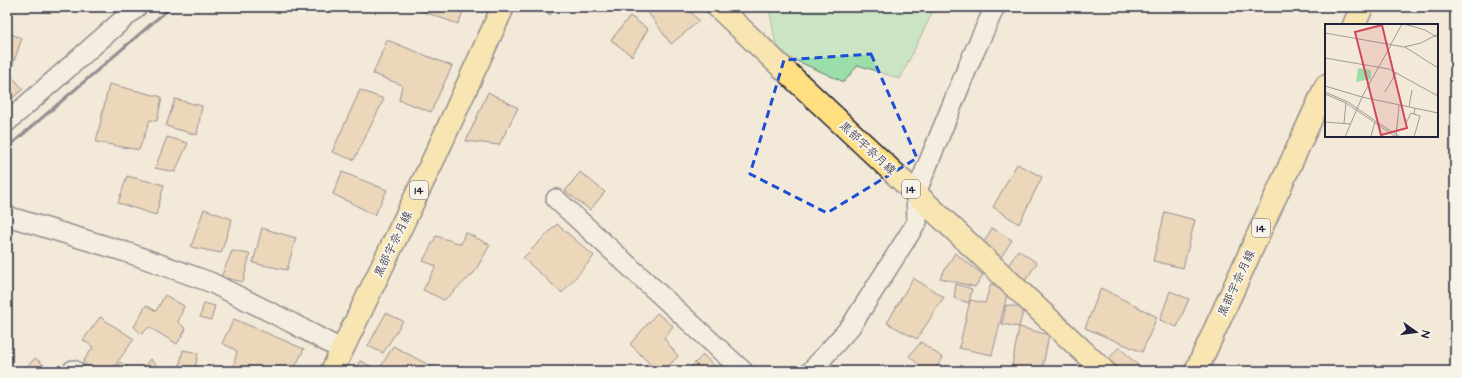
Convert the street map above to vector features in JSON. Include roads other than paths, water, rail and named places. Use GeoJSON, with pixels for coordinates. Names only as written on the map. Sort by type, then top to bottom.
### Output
{"type":"FeatureCollection","features":[{"type":"Feature","properties":{"kind":"main road","name":"黒部宇奈月線"},"geometry":{"type":"LineString","coordinates":[[332,371],[437,152],[504,7]]}},
{"type":"Feature","properties":{"kind":"main road","name":"黒部宇奈月線"},"geometry":{"type":"LineString","coordinates":[[718,7],[1104,371]]}},
{"type":"Feature","properties":{"kind":"main road"},"geometry":{"type":"LineString","coordinates":[[1354,24],[1362,7]]}},
{"type":"Feature","properties":{"kind":"main road","name":"黒部宇奈月線"},"geometry":{"type":"LineString","coordinates":[[1196,371],[1325,88]]}},
{"type":"Feature","properties":{"kind":"street"},"geometry":{"type":"LineString","coordinates":[[8,120],[137,7]]}},
{"type":"Feature","properties":{"kind":"street"},"geometry":{"type":"LineString","coordinates":[[811,371],[851,326],[917,222],[916,193],[995,7]]}},
{"type":"Feature","properties":{"kind":"street"},"geometry":{"type":"LineString","coordinates":[[556,199],[743,371]]}},
{"type":"Feature","properties":{"kind":"street"},"geometry":{"type":"LineString","coordinates":[[7,216],[126,252],[210,282],[342,350]]}},
{"type":"Feature","properties":{"kind":"railway"},"geometry":{"type":"LineString","coordinates":[[7,148],[171,7]]}}]}
